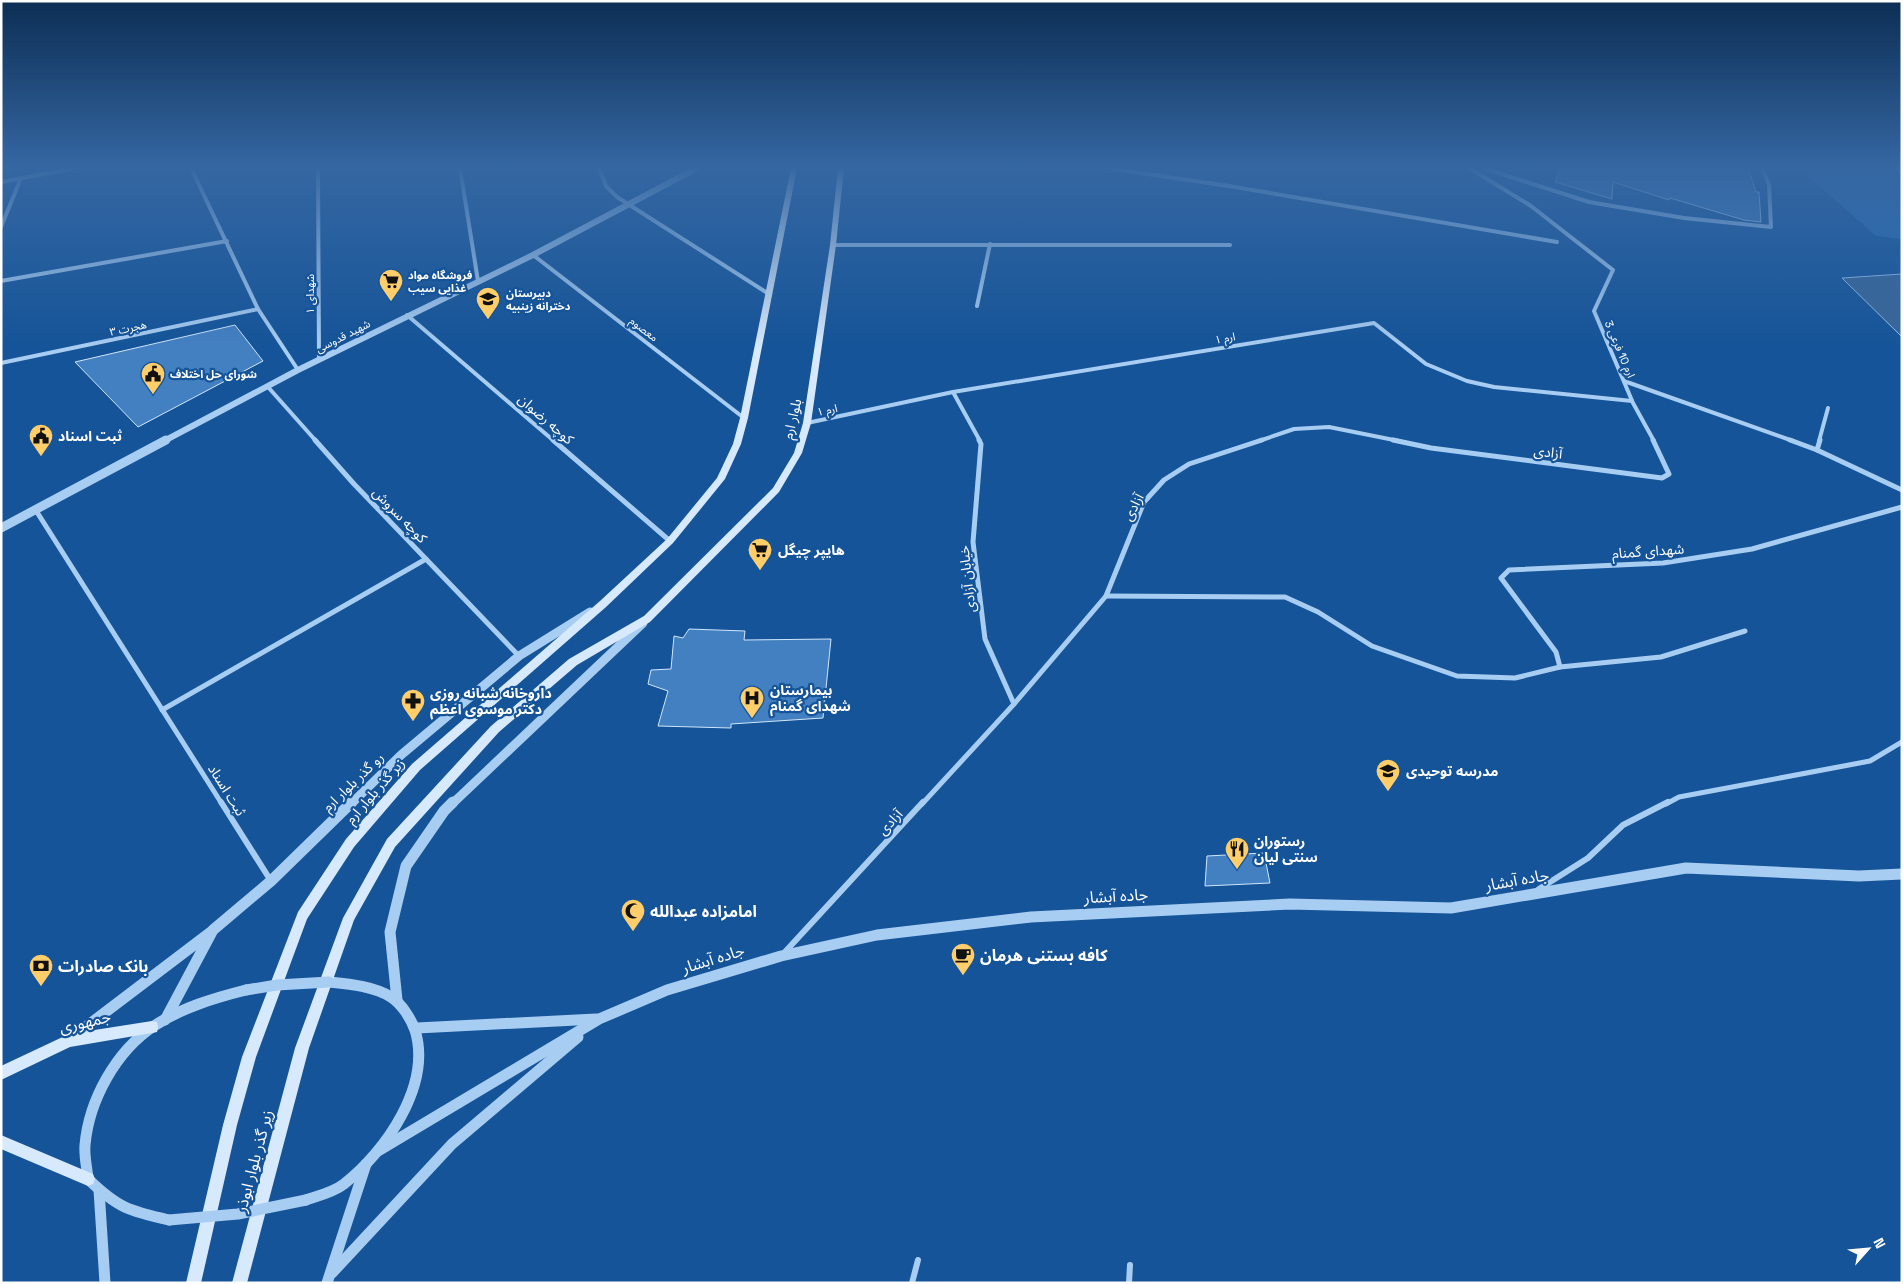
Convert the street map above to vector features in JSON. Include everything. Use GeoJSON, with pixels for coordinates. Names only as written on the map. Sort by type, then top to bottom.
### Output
{"type":"FeatureCollection","features":[{"type":"Feature","properties":{"kind":"main road"},"geometry":{"type":"LineString","coordinates":[[603,604],[670,541],[721,479],[737,444],[744,418],[782,228]]}},
{"type":"Feature","properties":{"kind":"main road","name":"بلوار ارم"},"geometry":{"type":"LineString","coordinates":[[647,619],[776,490],[798,453],[807,423],[836,228]]}},
{"type":"Feature","properties":{"kind":"main road","name":"زیر گذر بلوار ارم"},"geometry":{"type":"LineString","coordinates":[[249,1057],[302,916],[350,843],[416,767],[603,604]]}},
{"type":"Feature","properties":{"kind":"main road","name":"زیر گذر بلوار ابوذر"},"geometry":{"type":"LineString","coordinates":[[239,1283],[302,1048],[349,918],[391,843],[495,729],[574,662],[647,619]]}},
{"type":"Feature","properties":{"kind":"main road","name":"جمهوری"},"geometry":{"type":"LineString","coordinates":[[1,1073],[68,1041],[152,1027]]}},
{"type":"Feature","properties":{"kind":"main road","name":"زیر گذر بلوار ابوذر"},"geometry":{"type":"LineString","coordinates":[[193,1283],[230,1125],[249,1057]]}},
{"type":"Feature","properties":{"kind":"main road"},"geometry":{"type":"LineString","coordinates":[[1,1142],[88,1179]]}},
{"type":"Feature","properties":{"kind":"street"},"geometry":{"type":"LineString","coordinates":[[221,228],[258,309],[298,370]]}},
{"type":"Feature","properties":{"kind":"street","name":"شهدای ۱"},"geometry":{"type":"LineString","coordinates":[[318,228],[319,359]]}},
{"type":"Feature","properties":{"kind":"street"},"geometry":{"type":"LineString","coordinates":[[470,228],[478,281]]}},
{"type":"Feature","properties":{"kind":"street","name":"شهید قدوسی"},"geometry":{"type":"LineString","coordinates":[[1,528],[319,359],[533,255],[584,228]]}},
{"type":"Feature","properties":{"kind":"street"},"geometry":{"type":"LineString","coordinates":[[666,228],[769,294]]}},
{"type":"Feature","properties":{"kind":"street"},"geometry":{"type":"LineString","coordinates":[[1474,228],[1556,242]]}},
{"type":"Feature","properties":{"kind":"street","name":"ارم 10 فرعی 3"},"geometry":{"type":"LineString","coordinates":[[1559,228],[1613,270],[1594,311],[1632,401],[1663,458]]}},
{"type":"Feature","properties":{"kind":"street"},"geometry":{"type":"LineString","coordinates":[[1,281],[227,241]]}},
{"type":"Feature","properties":{"kind":"street"},"geometry":{"type":"LineString","coordinates":[[834,244],[1230,245]]}},
{"type":"Feature","properties":{"kind":"street"},"geometry":{"type":"LineString","coordinates":[[976,306],[990,244]]}},
{"type":"Feature","properties":{"kind":"street","name":"معصوم"},"geometry":{"type":"LineString","coordinates":[[533,255],[744,418]]}},
{"type":"Feature","properties":{"kind":"street","name":"هجرت ۳"},"geometry":{"type":"LineString","coordinates":[[1,363],[258,309]]}},
{"type":"Feature","properties":{"kind":"street","name":"کوچه رضوان"},"geometry":{"type":"LineString","coordinates":[[407,315],[670,541]]}},
{"type":"Feature","properties":{"kind":"street","name":"ارم ۱"},"geometry":{"type":"LineString","coordinates":[[807,423],[953,392],[1374,323],[1426,364],[1467,381],[1494,388],[1632,401]]}},
{"type":"Feature","properties":{"kind":"street"},"geometry":{"type":"LineString","coordinates":[[1624,381],[1817,450],[1902,490]]}},
{"type":"Feature","properties":{"kind":"street","name":"کوچه سروش"},"geometry":{"type":"LineString","coordinates":[[268,387],[354,484],[519,656]]}},
{"type":"Feature","properties":{"kind":"street","name":"خیابان آزادی"},"geometry":{"type":"LineString","coordinates":[[953,392],[981,444],[973,542],[985,639],[1014,704]]}},
{"type":"Feature","properties":{"kind":"street"},"geometry":{"type":"LineString","coordinates":[[1817,450],[1828,408]]}},
{"type":"Feature","properties":{"kind":"street","name":"آزادی"},"geometry":{"type":"LineString","coordinates":[[781,956],[1014,704],[1106,596],[1144,502],[1164,480],[1189,464],[1294,429],[1329,427],[1431,448],[1662,478],[1669,474],[1663,458]]}},
{"type":"Feature","properties":{"kind":"street","name":"شهدای گمنام"},"geometry":{"type":"LineString","coordinates":[[1560,667],[1556,652],[1501,578],[1509,570],[1664,563],[1752,549],[1902,507]]}},
{"type":"Feature","properties":{"kind":"street","name":"ثبت اسناد"},"geometry":{"type":"LineString","coordinates":[[35,509],[271,881]]}},
{"type":"Feature","properties":{"kind":"street"},"geometry":{"type":"LineString","coordinates":[[162,710],[426,559]]}},
{"type":"Feature","properties":{"kind":"street"},"geometry":{"type":"LineString","coordinates":[[1106,596],[1285,597],[1318,612],[1372,646],[1457,676],[1515,678],[1560,667],[1662,657],[1745,631]]}},
{"type":"Feature","properties":{"kind":"street","name":"رو گذر بلوار ارم"},"geometry":{"type":"LineString","coordinates":[[165,1020],[213,930],[271,881],[401,755],[519,656],[603,604]]}},
{"type":"Feature","properties":{"kind":"street"},"geometry":{"type":"LineString","coordinates":[[397,1000],[365,987],[329,982],[276,984],[246,990],[187,1009],[152,1027],[133,1045],[108,1076],[89,1115],[84,1145],[88,1179],[108,1198],[131,1211],[169,1220],[210,1219],[306,1200],[342,1186],[378,1151],[402,1118],[414,1090],[420,1055],[417,1028],[397,1000],[390,932],[406,866],[444,811],[647,619]]}},
{"type":"Feature","properties":{"kind":"street"},"geometry":{"type":"LineString","coordinates":[[1532,894],[1588,858],[1623,825],[1679,796],[1870,761],[1902,742]]}},
{"type":"Feature","properties":{"kind":"street","name":"جاده آبشار"},"geometry":{"type":"LineString","coordinates":[[378,1151],[599,1019],[667,990],[781,956],[877,934],[1031,917],[1290,904],[1451,908],[1686,868],[1858,876],[1902,874]]}},
{"type":"Feature","properties":{"kind":"street"},"geometry":{"type":"LineString","coordinates":[[68,1041],[213,930]]}},
{"type":"Feature","properties":{"kind":"street"},"geometry":{"type":"LineString","coordinates":[[417,1028],[599,1019]]}},
{"type":"Feature","properties":{"kind":"street"},"geometry":{"type":"LineString","coordinates":[[330,1278],[452,1144],[599,1019]]}},
{"type":"Feature","properties":{"kind":"street"},"geometry":{"type":"LineString","coordinates":[[330,1278],[366,1162]]}},
{"type":"Feature","properties":{"kind":"street"},"geometry":{"type":"LineString","coordinates":[[99,1190],[105,1283]]}},
{"type":"Feature","properties":{"kind":"street"},"geometry":{"type":"LineString","coordinates":[[912,1283],[918,1260]]}},
{"type":"Feature","properties":{"kind":"street"},"geometry":{"type":"LineString","coordinates":[[1129,1283],[1130,1265]]}},
{"type":"Feature","properties":{"kind":"shaded area"},"geometry":{"type":"Polygon","coordinates":[[[1867,228],[1902,228],[1902,239],[1876,236],[1867,228]]]}},
{"type":"Feature","properties":{"kind":"shaded area"},"geometry":{"type":"Polygon","coordinates":[[[1902,274],[1902,337],[1842,278],[1902,274]]]}},
{"type":"Feature","properties":{"kind":"building","name":"شورای حل اختلاف"},"geometry":{"type":"Polygon","coordinates":[[[235,325],[263,361],[138,427],[75,362],[235,325]]]}},
{"type":"Feature","properties":{"kind":"building"},"geometry":{"type":"Polygon","coordinates":[[[689,629],[745,631],[744,640],[831,639],[823,718],[731,724],[731,728],[658,726],[668,691],[648,684],[651,670],[671,669],[674,636],[683,638],[689,629]]]}},
{"type":"Feature","properties":{"kind":"building","name":"رستوران سنتی لیان"},"geometry":{"type":"Polygon","coordinates":[[[1264,853],[1270,883],[1205,886],[1207,856],[1264,853]]]}},
{"type":"Feature","properties":{"kind":"place","name":"فروشگاه مواد غذایی سیب"},"geometry":{"type":"Point","coordinates":[391,302]}},
{"type":"Feature","properties":{"kind":"place","name":"دبیرستان دخترانه زینبیه"},"geometry":{"type":"Point","coordinates":[488,320]}},
{"type":"Feature","properties":{"kind":"place","name":"شورای حل اختلاف"},"geometry":{"type":"Point","coordinates":[153,395]}},
{"type":"Feature","properties":{"kind":"place","name":"ثبت اسناد"},"geometry":{"type":"Point","coordinates":[41,457]}},
{"type":"Feature","properties":{"kind":"place","name":"هایپر چیگل"},"geometry":{"type":"Point","coordinates":[760,571]}},
{"type":"Feature","properties":{"kind":"place","name":"بیمارستان شهدای گمنام"},"geometry":{"type":"Point","coordinates":[752,719]}},
{"type":"Feature","properties":{"kind":"place","name":"داروخانه شبانه روزی دکتر موسوی اعظم"},"geometry":{"type":"Point","coordinates":[413,722]}},
{"type":"Feature","properties":{"kind":"place","name":"مدرسه توحیدی"},"geometry":{"type":"Point","coordinates":[1388,792]}},
{"type":"Feature","properties":{"kind":"place","name":"رستوران سنتی لیان"},"geometry":{"type":"Point","coordinates":[1237,870]}},
{"type":"Feature","properties":{"kind":"place","name":"امامزاده عبدالله"},"geometry":{"type":"Point","coordinates":[633,932]}},
{"type":"Feature","properties":{"kind":"place","name":"کافه بستنی هرمان"},"geometry":{"type":"Point","coordinates":[963,976]}},
{"type":"Feature","properties":{"kind":"place","name":"بانک صادرات"},"geometry":{"type":"Point","coordinates":[41,987]}}]}
